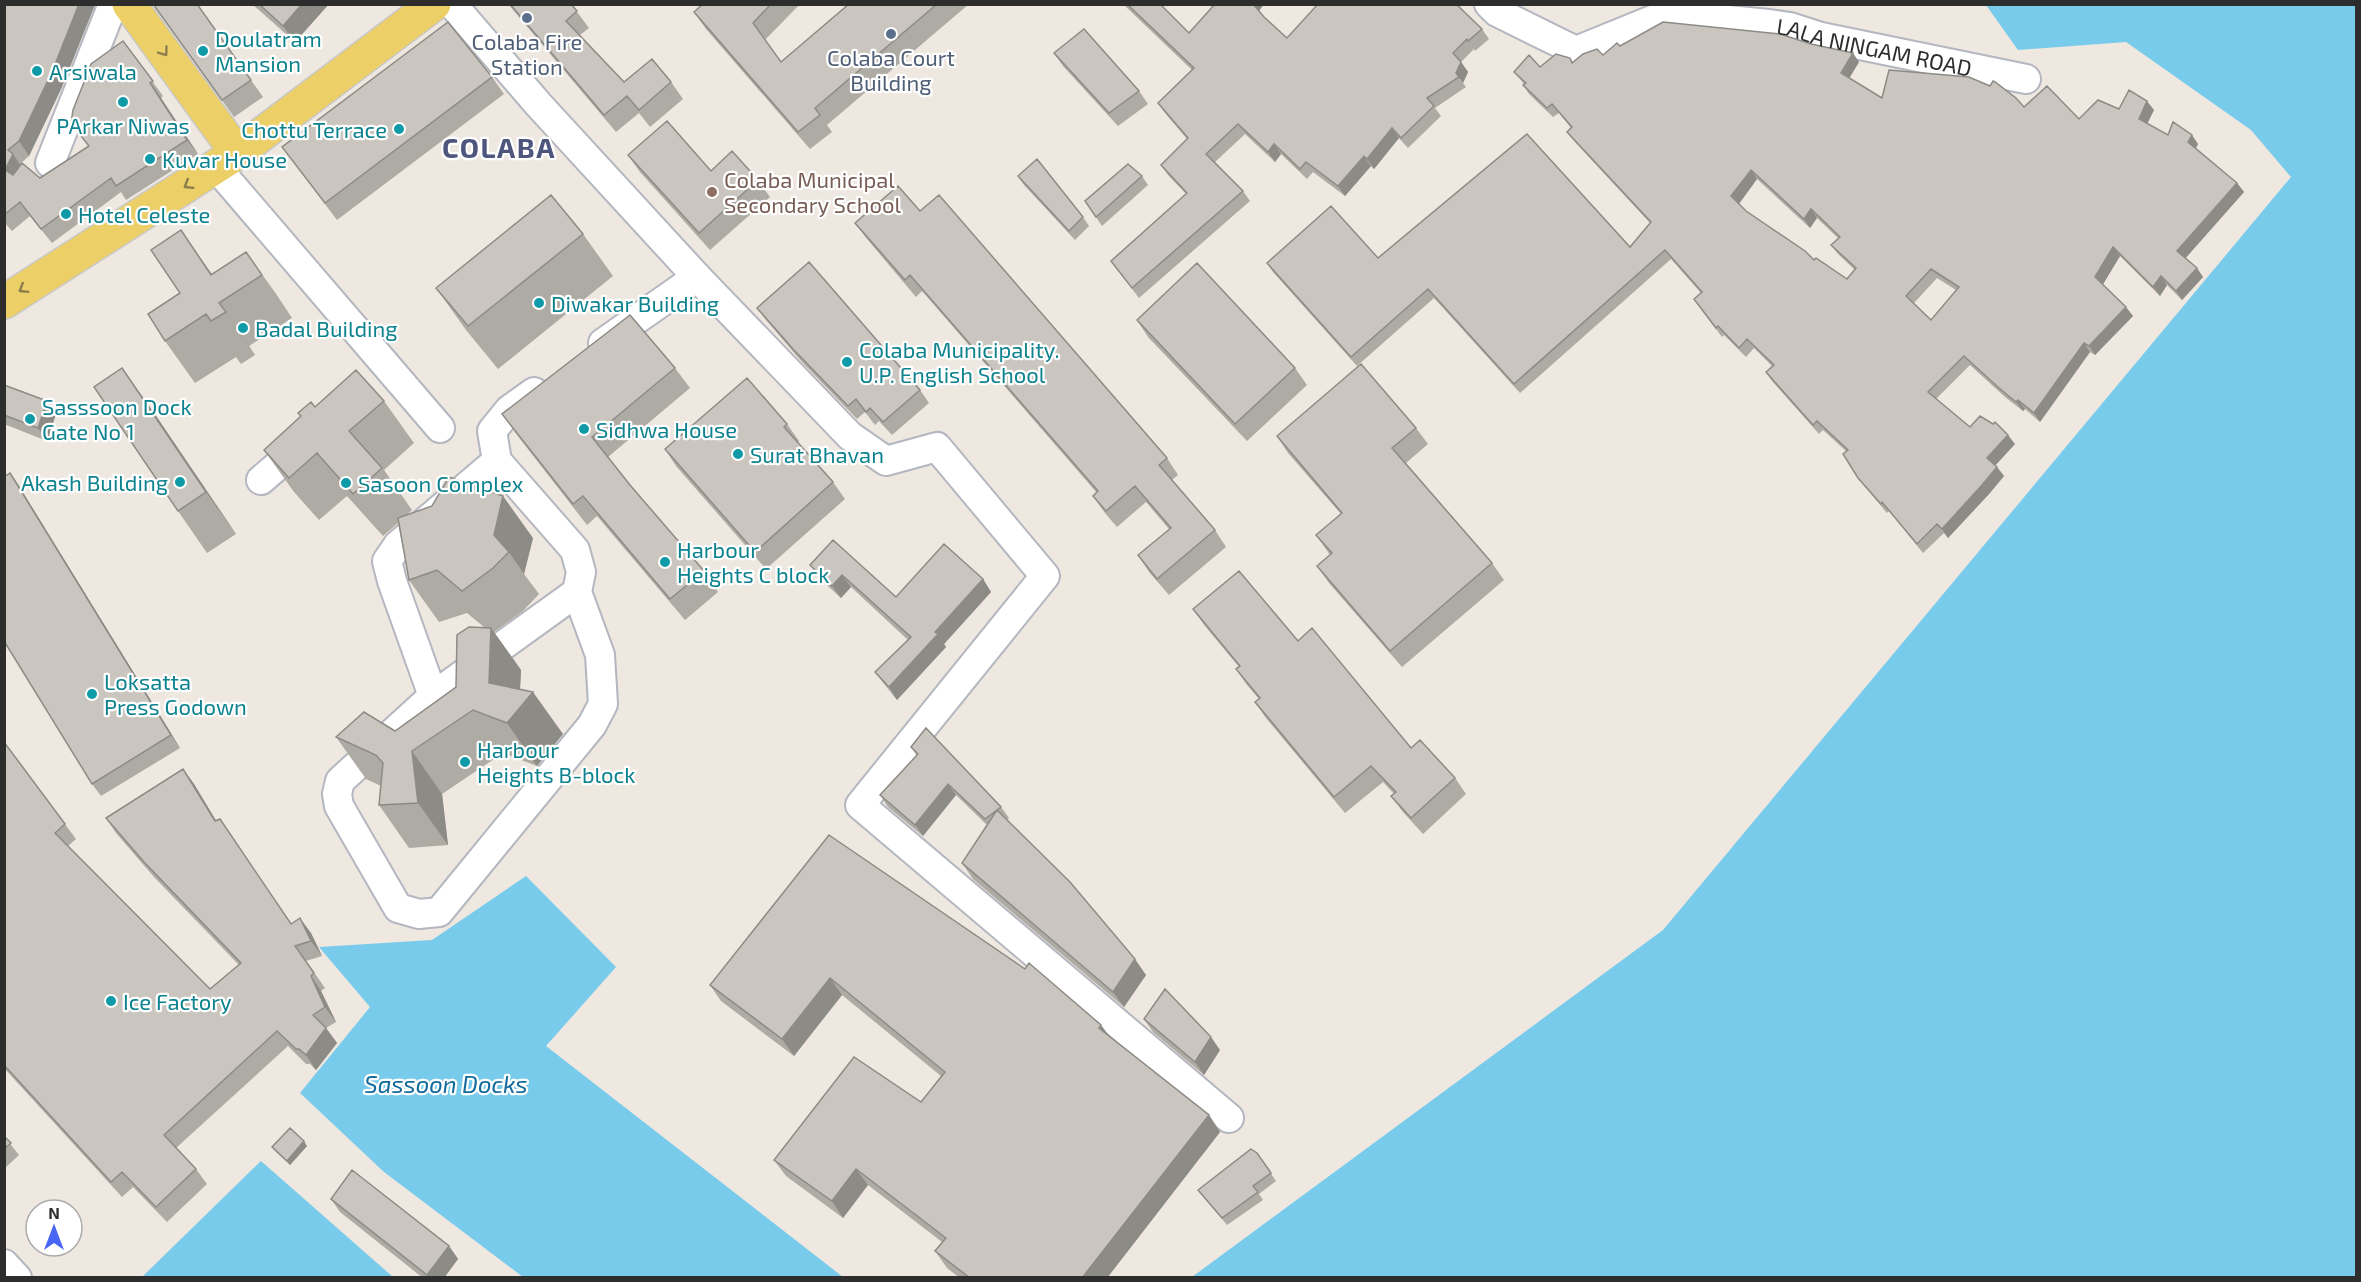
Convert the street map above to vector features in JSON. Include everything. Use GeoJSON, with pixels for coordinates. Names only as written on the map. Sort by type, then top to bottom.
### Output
{"type":"FeatureCollection","features":[{"type":"Feature","properties":{"kind":"main road"},"geometry":{"type":"LineString","coordinates":[[129,4],[227,160]]}},
{"type":"Feature","properties":{"kind":"main road"},"geometry":{"type":"LineString","coordinates":[[4,302],[227,160],[434,4]]}},
{"type":"Feature","properties":{"kind":"street"},"geometry":{"type":"LineString","coordinates":[[50,163],[113,4]]}},
{"type":"Feature","properties":{"kind":"street"},"geometry":{"type":"LineString","coordinates":[[452,4],[538,104],[697,277],[850,436],[886,461],[937,447],[1045,576],[860,805],[1229,1118]]}},
{"type":"Feature","properties":{"kind":"street","name":"LALA NINGAM ROAD"},"geometry":{"type":"LineString","coordinates":[[1489,4],[1497,12],[1576,51],[1667,14],[1790,27],[1832,39],[2026,79]]}},
{"type":"Feature","properties":{"kind":"street"},"geometry":{"type":"LineString","coordinates":[[227,160],[390,370],[440,428]]}},
{"type":"Feature","properties":{"kind":"street"},"geometry":{"type":"LineString","coordinates":[[583,358],[697,277]]}},
{"type":"Feature","properties":{"kind":"street"},"geometry":{"type":"LineString","coordinates":[[367,390],[390,370]]}},
{"type":"Feature","properties":{"kind":"street"},"geometry":{"type":"LineString","coordinates":[[555,377],[509,410],[492,431],[497,461],[575,550],[581,572],[577,592],[600,655],[603,704],[592,725],[439,912],[419,914],[398,908],[339,806],[337,794],[340,781],[433,696],[577,592]]}},
{"type":"Feature","properties":{"kind":"street"},"geometry":{"type":"LineString","coordinates":[[261,480],[327,423]]}},
{"type":"Feature","properties":{"kind":"street"},"geometry":{"type":"LineString","coordinates":[[433,696],[387,561],[398,545],[497,461]]}},
{"type":"Feature","properties":{"kind":"street"},"geometry":{"type":"LineString","coordinates":[[4,1264],[16,1278]]}},
{"type":"Feature","properties":{"kind":"water"},"geometry":{"type":"Polygon","coordinates":[[[1986,5],[2356,5],[2356,1277],[1192,1277],[1663,930],[2291,177],[2251,130],[2126,42],[2018,50],[1986,5]]]}},
{"type":"Feature","properties":{"kind":"water","name":"Sassoon Docks"},"geometry":{"type":"Polygon","coordinates":[[[526,876],[616,967],[546,1046],[843,1277],[523,1277],[384,1172],[300,1093],[370,1007],[319,947],[432,940],[526,876]]]}},
{"type":"Feature","properties":{"kind":"water"},"geometry":{"type":"Polygon","coordinates":[[[261,1161],[393,1277],[142,1277],[261,1161]]]}},
{"type":"Feature","properties":{"kind":"building"},"geometry":{"type":"Polygon","coordinates":[[[4,4],[79,4],[52,72],[19,141],[8,150],[13,154],[5,170],[13,175],[22,163],[40,178],[89,146],[71,123],[73,110],[84,82],[91,73],[89,70],[91,64],[123,41],[153,81],[150,83],[187,140],[116,186],[111,178],[41,229],[20,202],[4,215],[4,4]]]}},
{"type":"Feature","properties":{"kind":"building","name":"Doulatram Mansion"},"geometry":{"type":"Polygon","coordinates":[[[153,4],[197,4],[251,80],[222,100],[153,4]]]}},
{"type":"Feature","properties":{"kind":"building"},"geometry":{"type":"Polygon","coordinates":[[[259,4],[302,4],[283,26],[259,4]]]}},
{"type":"Feature","properties":{"kind":"building","name":"Colaba Fire Station"},"geometry":{"type":"Polygon","coordinates":[[[510,4],[571,4],[577,11],[566,21],[624,82],[652,59],[671,82],[639,110],[627,96],[604,115],[510,4]]]}},
{"type":"Feature","properties":{"kind":"building"},"geometry":{"type":"Polygon","coordinates":[[[703,4],[771,4],[753,23],[781,62],[849,4],[937,4],[815,108],[820,115],[798,132],[694,12],[703,4]]]}},
{"type":"Feature","properties":{"kind":"building"},"geometry":{"type":"Polygon","coordinates":[[[1127,4],[1160,4],[1189,33],[1215,4],[1253,4],[1287,38],[1318,4],[1456,4],[1482,29],[1468,41],[1467,39],[1453,53],[1461,62],[1456,73],[1459,77],[1427,98],[1434,106],[1401,138],[1392,128],[1367,159],[1364,156],[1338,186],[1306,162],[1300,169],[1274,144],[1268,152],[1238,124],[1206,154],[1243,191],[1132,288],[1111,261],[1187,193],[1161,165],[1188,138],[1158,103],[1194,68],[1127,4]]]}},
{"type":"Feature","properties":{"kind":"building","name":"Chottu Terrace"},"geometry":{"type":"Polygon","coordinates":[[[448,22],[492,77],[325,203],[282,147],[448,22]]]}},
{"type":"Feature","properties":{"kind":"building"},"geometry":{"type":"Polygon","coordinates":[[[1663,22],[1780,34],[1811,44],[1853,53],[1841,73],[1882,98],[1889,70],[1969,77],[1990,86],[1993,81],[1995,82],[2024,107],[2047,86],[2079,119],[2098,100],[2119,109],[2129,90],[2147,101],[2139,119],[2168,135],[2173,122],[2192,135],[2188,142],[2237,183],[2177,251],[2197,268],[2176,291],[2161,276],[2153,287],[2113,247],[2095,277],[2126,307],[2089,346],[2084,343],[2034,413],[2018,400],[2016,402],[1964,356],[1928,392],[1970,427],[1980,416],[1993,424],[1995,422],[2008,435],[1987,458],[1997,467],[1982,485],[1942,529],[1937,524],[1917,544],[1882,502],[1881,504],[1858,478],[1843,454],[1848,450],[1817,421],[1813,425],[1766,372],[1774,365],[1747,339],[1739,348],[1718,326],[1716,328],[1694,299],[1702,292],[1665,250],[1514,384],[1428,289],[1351,357],[1267,263],[1331,206],[1378,258],[1527,134],[1630,247],[1651,222],[1567,132],[1572,127],[1552,104],[1547,108],[1523,85],[1526,83],[1514,72],[1529,55],[1540,67],[1556,54],[1570,58],[1572,63],[1583,54],[1597,49],[1603,55],[1617,43],[1620,46],[1663,22]],[[1751,170],[1731,196],[1746,211],[1805,251],[1814,260],[1816,258],[1847,279],[1856,268],[1831,245],[1840,237],[1811,209],[1804,219],[1751,170]],[[1931,269],[1906,296],[1931,320],[1959,287],[1931,269]]]}},
{"type":"Feature","properties":{"kind":"building"},"geometry":{"type":"Polygon","coordinates":[[[1084,29],[1139,91],[1109,113],[1054,53],[1084,29]]]}},
{"type":"Feature","properties":{"kind":"building","name":"Colaba Municipal Secondary School"},"geometry":{"type":"Polygon","coordinates":[[[667,121],[711,171],[732,151],[758,180],[699,233],[628,155],[667,121]]]}},
{"type":"Feature","properties":{"kind":"building"},"geometry":{"type":"Polygon","coordinates":[[[1037,159],[1083,217],[1069,231],[1018,176],[1037,159]]]}},
{"type":"Feature","properties":{"kind":"building"},"geometry":{"type":"Polygon","coordinates":[[[1128,164],[1142,176],[1096,217],[1085,201],[1128,164]]]}},
{"type":"Feature","properties":{"kind":"building"},"geometry":{"type":"Polygon","coordinates":[[[898,186],[920,211],[939,195],[1167,458],[1159,465],[1215,530],[1157,579],[1138,555],[1171,528],[1135,486],[1106,511],[1093,496],[1098,491],[910,275],[905,280],[855,223],[898,186]]]}},
{"type":"Feature","properties":{"kind":"building"},"geometry":{"type":"Polygon","coordinates":[[[551,195],[583,234],[468,326],[436,288],[551,195]]]}},
{"type":"Feature","properties":{"kind":"building"},"geometry":{"type":"Polygon","coordinates":[[[181,230],[211,275],[246,252],[262,275],[219,303],[226,312],[211,321],[206,314],[165,341],[148,314],[180,293],[151,250],[181,230]]]}},
{"type":"Feature","properties":{"kind":"building","name":"Colaba Municipality. U.P. English School"},"geometry":{"type":"Polygon","coordinates":[[[809,262],[920,390],[883,422],[870,408],[866,412],[856,399],[848,406],[757,308],[809,262]]]}},
{"type":"Feature","properties":{"kind":"building"},"geometry":{"type":"Polygon","coordinates":[[[1197,263],[1295,368],[1235,424],[1137,320],[1197,263]]]}},
{"type":"Feature","properties":{"kind":"building"},"geometry":{"type":"Polygon","coordinates":[[[630,315],[675,368],[592,437],[704,571],[670,599],[583,496],[573,504],[502,414],[630,315]]]}},
{"type":"Feature","properties":{"kind":"building"},"geometry":{"type":"Polygon","coordinates":[[[1361,364],[1416,428],[1392,448],[1492,563],[1390,651],[1317,566],[1332,553],[1316,535],[1342,513],[1277,436],[1361,364]]]}},
{"type":"Feature","properties":{"kind":"building","name":"Akash Building"},"geometry":{"type":"Polygon","coordinates":[[[122,368],[206,492],[178,511],[94,387],[122,368]]]}},
{"type":"Feature","properties":{"kind":"building"},"geometry":{"type":"Polygon","coordinates":[[[356,370],[384,401],[349,431],[382,468],[353,494],[317,453],[289,478],[264,450],[301,416],[298,413],[311,402],[315,407],[356,370]]]}},
{"type":"Feature","properties":{"kind":"building"},"geometry":{"type":"Polygon","coordinates":[[[747,378],[787,424],[784,427],[833,482],[755,552],[665,449],[747,378]]]}},
{"type":"Feature","properties":{"kind":"building"},"geometry":{"type":"Polygon","coordinates":[[[4,385],[47,401],[38,428],[4,415],[4,385]]]}},
{"type":"Feature","properties":{"kind":"building","name":"Loksatta Press Godown"},"geometry":{"type":"Polygon","coordinates":[[[10,473],[171,735],[92,784],[4,641],[4,477],[10,473]]]}},
{"type":"Feature","properties":{"kind":"building"},"geometry":{"type":"Polygon","coordinates":[[[449,477],[503,496],[494,535],[509,552],[493,568],[462,591],[437,570],[409,580],[398,518],[432,506],[449,477]]]}},
{"type":"Feature","properties":{"kind":"building"},"geometry":{"type":"Polygon","coordinates":[[[833,540],[896,597],[944,544],[983,579],[935,632],[938,634],[889,687],[875,672],[911,637],[842,575],[832,586],[810,565],[833,540]]]}},
{"type":"Feature","properties":{"kind":"building"},"geometry":{"type":"Polygon","coordinates":[[[1239,571],[1298,641],[1312,628],[1411,748],[1420,740],[1455,778],[1411,818],[1391,796],[1396,792],[1371,766],[1334,797],[1255,702],[1260,698],[1236,669],[1240,666],[1193,609],[1239,571]]]}},
{"type":"Feature","properties":{"kind":"building"},"geometry":{"type":"Polygon","coordinates":[[[469,627],[491,628],[489,683],[533,692],[507,723],[473,710],[412,751],[418,803],[379,805],[383,763],[376,755],[336,737],[364,712],[395,731],[456,687],[457,635],[469,627]]]}},
{"type":"Feature","properties":{"kind":"building"},"geometry":{"type":"Polygon","coordinates":[[[926,728],[1001,807],[985,819],[948,784],[915,825],[880,795],[918,754],[911,747],[926,728]]]}},
{"type":"Feature","properties":{"kind":"building"},"geometry":{"type":"Polygon","coordinates":[[[4,742],[65,824],[55,833],[210,989],[241,963],[144,862],[106,818],[183,769],[215,821],[220,819],[291,924],[300,918],[311,941],[295,946],[314,973],[311,976],[325,1007],[313,1015],[326,1028],[306,1055],[277,1031],[164,1135],[196,1169],[156,1207],[122,1172],[111,1182],[4,1065],[4,742]]]}},
{"type":"Feature","properties":{"kind":"building"},"geometry":{"type":"Polygon","coordinates":[[[997,810],[1070,882],[1135,959],[1113,992],[962,863],[997,810]]]}},
{"type":"Feature","properties":{"kind":"building"},"geometry":{"type":"Polygon","coordinates":[[[829,835],[1025,969],[1029,963],[1101,1025],[1099,1028],[1209,1115],[1082,1278],[970,1278],[935,1251],[946,1238],[856,1169],[832,1201],[774,1160],[854,1057],[921,1102],[945,1072],[830,978],[782,1039],[710,985],[829,835]]]}},
{"type":"Feature","properties":{"kind":"building"},"geometry":{"type":"Polygon","coordinates":[[[1165,989],[1211,1037],[1195,1062],[1144,1019],[1165,989]]]}},
{"type":"Feature","properties":{"kind":"building"},"geometry":{"type":"Polygon","coordinates":[[[290,1128],[304,1141],[287,1161],[272,1147],[290,1128]]]}},
{"type":"Feature","properties":{"kind":"building"},"geometry":{"type":"Polygon","coordinates":[[[4,1136],[11,1143],[4,1149],[4,1136]]]}},
{"type":"Feature","properties":{"kind":"building"},"geometry":{"type":"Polygon","coordinates":[[[1251,1149],[1257,1153],[1271,1173],[1253,1186],[1258,1192],[1222,1218],[1198,1190],[1251,1149]]]}},
{"type":"Feature","properties":{"kind":"building"},"geometry":{"type":"Polygon","coordinates":[[[352,1170],[449,1246],[427,1275],[331,1199],[352,1170]]]}},
{"type":"Feature","properties":{"kind":"place","name":"Colaba Fire Station"},"geometry":{"type":"Point","coordinates":[527,18]}},
{"type":"Feature","properties":{"kind":"place","name":"Colaba Court Building"},"geometry":{"type":"Point","coordinates":[891,34]}},
{"type":"Feature","properties":{"kind":"place","name":"Doulatram Mansion"},"geometry":{"type":"Point","coordinates":[203,51]}},
{"type":"Feature","properties":{"kind":"place","name":"Arsiwala"},"geometry":{"type":"Point","coordinates":[37,71]}},
{"type":"Feature","properties":{"kind":"place","name":"PArkar Niwas"},"geometry":{"type":"Point","coordinates":[123,102]}},
{"type":"Feature","properties":{"kind":"place","name":"Chottu Terrace"},"geometry":{"type":"Point","coordinates":[399,129]}},
{"type":"Feature","properties":{"kind":"place","name":"Kuvar House"},"geometry":{"type":"Point","coordinates":[150,159]}},
{"type":"Feature","properties":{"kind":"place","name":"Colaba Municipal Secondary School"},"geometry":{"type":"Point","coordinates":[712,192]}},
{"type":"Feature","properties":{"kind":"place","name":"Hotel Celeste"},"geometry":{"type":"Point","coordinates":[66,214]}},
{"type":"Feature","properties":{"kind":"place","name":"Diwakar Building"},"geometry":{"type":"Point","coordinates":[539,303]}},
{"type":"Feature","properties":{"kind":"place","name":"Badal Building"},"geometry":{"type":"Point","coordinates":[243,328]}},
{"type":"Feature","properties":{"kind":"place","name":"Colaba Municipality. U.P. English School"},"geometry":{"type":"Point","coordinates":[847,362]}},
{"type":"Feature","properties":{"kind":"place","name":"Sasssoon Dock Gate No 1"},"geometry":{"type":"Point","coordinates":[30,419]}},
{"type":"Feature","properties":{"kind":"place","name":"Sidhwa House"},"geometry":{"type":"Point","coordinates":[584,429]}},
{"type":"Feature","properties":{"kind":"place","name":"Surat Bhavan"},"geometry":{"type":"Point","coordinates":[738,454]}},
{"type":"Feature","properties":{"kind":"place","name":"Akash Building"},"geometry":{"type":"Point","coordinates":[180,482]}},
{"type":"Feature","properties":{"kind":"place","name":"Sasoon Complex"},"geometry":{"type":"Point","coordinates":[346,483]}},
{"type":"Feature","properties":{"kind":"place","name":"Harbour Heights C block"},"geometry":{"type":"Point","coordinates":[665,562]}},
{"type":"Feature","properties":{"kind":"place","name":"Loksatta Press Godown"},"geometry":{"type":"Point","coordinates":[92,694]}},
{"type":"Feature","properties":{"kind":"place","name":"Harbour Heights B-block"},"geometry":{"type":"Point","coordinates":[465,762]}},
{"type":"Feature","properties":{"kind":"place","name":"Ice Factory"},"geometry":{"type":"Point","coordinates":[111,1001]}},
{"type":"Feature","properties":{"kind":"district","name":"COLABA"},"geometry":{"type":"Point","coordinates":[499,147]}}]}
